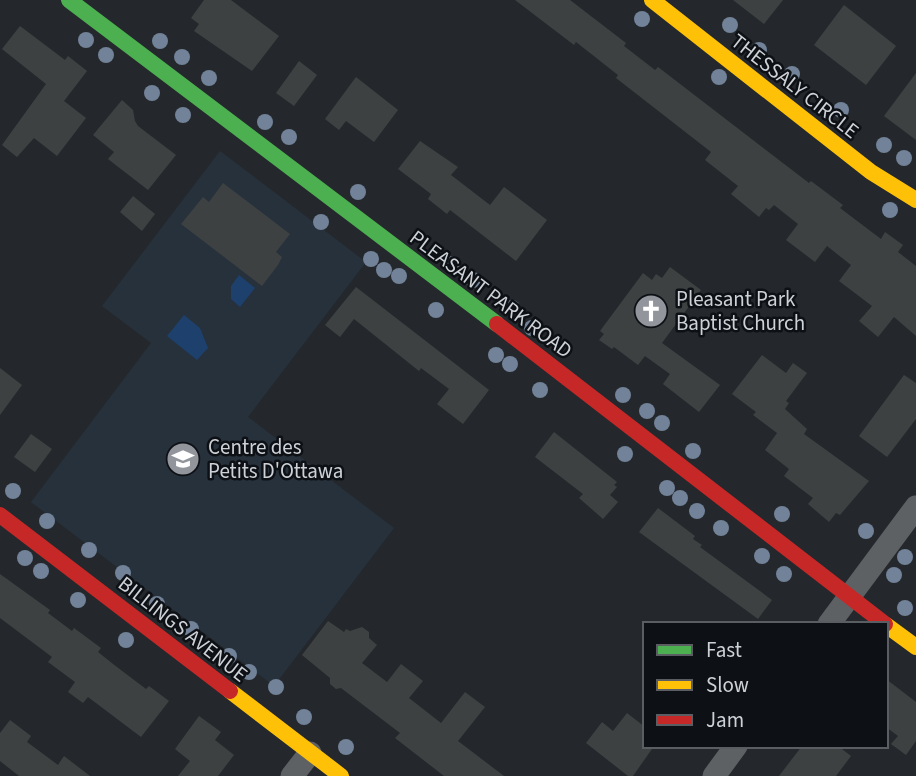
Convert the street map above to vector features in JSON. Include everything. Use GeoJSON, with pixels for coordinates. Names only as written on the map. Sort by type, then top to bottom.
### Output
{"type":"FeatureCollection","features":[{"type":"Feature","properties":{"kind":"street","name":"PLEASANT PARK ROAD"},"geometry":{"type":"LineString","coordinates":[[69,0],[883,622]]}},
{"type":"Feature","properties":{"kind":"street","name":"THESSALY CIRCLE"},"geometry":{"type":"LineString","coordinates":[[652,0],[871,172],[916,200]]}},
{"type":"Feature","properties":{"kind":"street"},"geometry":{"type":"LineString","coordinates":[[830,622],[916,507]]}},
{"type":"Feature","properties":{"kind":"street","name":"BILLINGS AVENUE"},"geometry":{"type":"LineString","coordinates":[[0,514],[341,776]]}},
{"type":"Feature","properties":{"kind":"street","name":"PLEASANT PARK ROAD"},"geometry":{"type":"LineString","coordinates":[[888,626],[916,648]]}},
{"type":"Feature","properties":{"kind":"street"},"geometry":{"type":"LineString","coordinates":[[714,776],[735,748]]}},
{"type":"Feature","properties":{"kind":"street"},"geometry":{"type":"LineString","coordinates":[[292,776],[310,752]]}},
{"type":"Feature","properties":{"kind":"shaded area","name":"Centre des Petits D'Ottawa"},"geometry":{"type":"Polygon","coordinates":[[[220,151],[366,262],[248,417],[394,528],[274,686],[31,502],[151,343],[102,306],[220,151]]]}},
{"type":"Feature","properties":{"kind":"shaded area"},"geometry":{"type":"Polygon","coordinates":[[[239,275],[255,288],[240,307],[231,299],[231,286],[239,275]]]}},
{"type":"Feature","properties":{"kind":"shaded area"},"geometry":{"type":"Polygon","coordinates":[[[184,315],[200,328],[208,348],[197,360],[167,336],[184,315]]]}},
{"type":"Feature","properties":{"kind":"building"},"geometry":{"type":"Polygon","coordinates":[[[204,0],[231,0],[279,36],[252,71],[194,31],[199,24],[191,18],[204,0]]]}},
{"type":"Feature","properties":{"kind":"building"},"geometry":{"type":"Polygon","coordinates":[[[515,0],[570,0],[626,43],[624,46],[655,70],[658,67],[809,183],[811,181],[843,205],[840,208],[881,239],[885,232],[903,245],[898,252],[916,266],[916,336],[894,317],[878,337],[859,321],[872,306],[839,281],[851,265],[827,246],[815,262],[786,240],[798,224],[774,205],[769,210],[766,208],[759,217],[731,194],[738,186],[705,160],[711,152],[616,78],[618,75],[576,42],[574,45],[515,0]]]}},
{"type":"Feature","properties":{"kind":"building"},"geometry":{"type":"Polygon","coordinates":[[[733,0],[783,0],[764,24],[733,0]]]}},
{"type":"Feature","properties":{"kind":"building"},"geometry":{"type":"Polygon","coordinates":[[[844,5],[896,46],[866,85],[814,45],[844,5]]]}},
{"type":"Feature","properties":{"kind":"building"},"geometry":{"type":"Polygon","coordinates":[[[20,26],[65,60],[68,56],[87,71],[64,101],[86,118],[57,156],[34,138],[17,157],[2,145],[46,84],[2,49],[20,26]]]}},
{"type":"Feature","properties":{"kind":"building"},"geometry":{"type":"Polygon","coordinates":[[[299,61],[317,75],[294,106],[276,93],[299,61]]]}},
{"type":"Feature","properties":{"kind":"building"},"geometry":{"type":"Polygon","coordinates":[[[916,73],[916,140],[884,116],[916,73]]]}},
{"type":"Feature","properties":{"kind":"building"},"geometry":{"type":"Polygon","coordinates":[[[356,77],[398,110],[374,142],[346,121],[339,130],[325,119],[356,77]]]}},
{"type":"Feature","properties":{"kind":"building"},"geometry":{"type":"Polygon","coordinates":[[[122,100],[133,110],[138,126],[176,155],[148,190],[108,159],[114,152],[93,135],[122,100]]]}},
{"type":"Feature","properties":{"kind":"building"},"geometry":{"type":"Polygon","coordinates":[[[420,141],[458,167],[451,175],[490,205],[504,187],[547,220],[516,261],[450,210],[447,214],[428,199],[431,194],[398,169],[420,141]]]}},
{"type":"Feature","properties":{"kind":"building"},"geometry":{"type":"Polygon","coordinates":[[[223,183],[290,234],[276,252],[282,257],[278,265],[262,286],[181,224],[203,197],[209,202],[223,183]]]}},
{"type":"Feature","properties":{"kind":"building"},"geometry":{"type":"Polygon","coordinates":[[[133,196],[155,214],[142,231],[120,212],[133,196]]]}},
{"type":"Feature","properties":{"kind":"building","name":"Pleasant Park Baptist Church"},"geometry":{"type":"Polygon","coordinates":[[[670,267],[701,290],[662,343],[720,385],[699,412],[663,384],[670,374],[645,356],[638,365],[614,347],[612,349],[599,340],[604,334],[600,331],[643,273],[652,280],[656,274],[662,278],[670,267]]]}},
{"type":"Feature","properties":{"kind":"building"},"geometry":{"type":"Polygon","coordinates":[[[356,287],[489,390],[463,424],[437,404],[449,389],[421,368],[419,371],[354,319],[340,337],[325,325],[356,287]]]}},
{"type":"Feature","properties":{"kind":"building"},"geometry":{"type":"Polygon","coordinates":[[[762,355],[786,373],[793,363],[807,373],[786,401],[789,403],[785,409],[807,429],[804,434],[869,481],[840,515],[836,513],[829,522],[808,504],[813,498],[784,476],[789,469],[765,450],[777,433],[753,415],[756,412],[732,394],[762,355]]]}},
{"type":"Feature","properties":{"kind":"building"},"geometry":{"type":"Polygon","coordinates":[[[0,368],[22,385],[0,415],[0,368]]]}},
{"type":"Feature","properties":{"kind":"building"},"geometry":{"type":"Polygon","coordinates":[[[904,375],[916,383],[916,419],[887,457],[859,436],[904,375]]]}},
{"type":"Feature","properties":{"kind":"building"},"geometry":{"type":"Polygon","coordinates":[[[554,432],[617,482],[614,485],[617,487],[610,495],[618,502],[603,519],[579,498],[583,494],[535,457],[554,432]]]}},
{"type":"Feature","properties":{"kind":"building"},"geometry":{"type":"Polygon","coordinates":[[[31,434],[52,449],[35,472],[14,457],[31,434]]]}},
{"type":"Feature","properties":{"kind":"building"},"geometry":{"type":"Polygon","coordinates":[[[658,508],[695,536],[693,539],[702,545],[700,547],[772,600],[758,619],[639,532],[658,508]]]}},
{"type":"Feature","properties":{"kind":"building"},"geometry":{"type":"Polygon","coordinates":[[[0,574],[50,610],[48,613],[72,631],[74,628],[101,648],[98,652],[146,689],[149,686],[169,701],[141,737],[88,697],[83,703],[68,692],[75,682],[48,662],[52,657],[0,618],[0,574]]]}},
{"type":"Feature","properties":{"kind":"building"},"geometry":{"type":"Polygon","coordinates":[[[328,621],[344,632],[346,629],[350,631],[362,627],[369,632],[369,638],[377,645],[362,663],[387,682],[401,664],[423,681],[409,698],[441,723],[465,692],[485,707],[458,741],[504,776],[444,776],[395,738],[400,733],[341,688],[336,689],[330,684],[330,678],[302,655],[328,621]]]}},
{"type":"Feature","properties":{"kind":"building"},"geometry":{"type":"Polygon","coordinates":[[[888,681],[916,702],[916,741],[906,755],[891,744],[898,736],[888,728],[888,681]]]}},
{"type":"Feature","properties":{"kind":"building"},"geometry":{"type":"Polygon","coordinates":[[[627,713],[643,725],[643,748],[653,748],[633,776],[628,776],[586,743],[602,722],[613,731],[627,713]]]}},
{"type":"Feature","properties":{"kind":"building"},"geometry":{"type":"Polygon","coordinates":[[[199,716],[221,732],[215,740],[234,755],[218,776],[178,776],[190,761],[175,749],[199,716]]]}},
{"type":"Feature","properties":{"kind":"building"},"geometry":{"type":"Polygon","coordinates":[[[10,720],[31,736],[27,742],[58,765],[64,756],[90,776],[19,776],[0,761],[0,733],[10,720]]]}},
{"type":"Feature","properties":{"kind":"building"},"geometry":{"type":"Polygon","coordinates":[[[800,748],[841,748],[851,756],[836,776],[779,776],[800,748]]]}},
{"type":"Feature","properties":{"kind":"traffic: fast"},"geometry":{"type":"LineString","coordinates":[[69,0],[497,324]]}},
{"type":"Feature","properties":{"kind":"traffic: slow"},"geometry":{"type":"LineString","coordinates":[[652,0],[871,172],[916,200]]}},
{"type":"Feature","properties":{"kind":"traffic: slow"},"geometry":{"type":"LineString","coordinates":[[888,626],[916,647]]}},
{"type":"Feature","properties":{"kind":"traffic: slow"},"geometry":{"type":"LineString","coordinates":[[230,691],[341,776]]}},
{"type":"Feature","properties":{"kind":"traffic: jam"},"geometry":{"type":"LineString","coordinates":[[497,324],[882,622]]}},
{"type":"Feature","properties":{"kind":"traffic: jam"},"geometry":{"type":"LineString","coordinates":[[0,515],[230,691]]}},
{"type":"Feature","properties":{"kind":"place","name":"Pleasant Park Baptist Church"},"geometry":{"type":"Point","coordinates":[651,311]}},
{"type":"Feature","properties":{"kind":"place","name":"Centre des Petits D'Ottawa"},"geometry":{"type":"Point","coordinates":[183,459]}}]}
